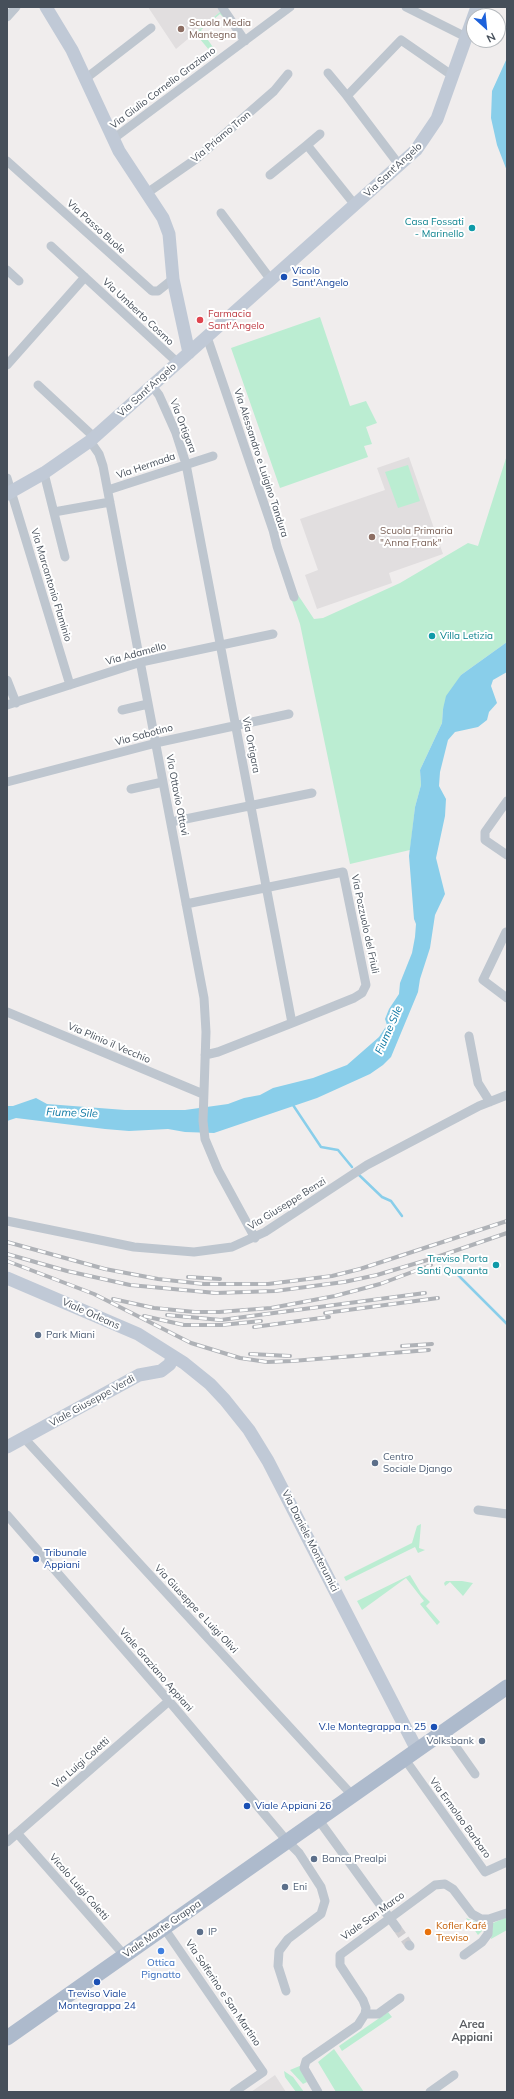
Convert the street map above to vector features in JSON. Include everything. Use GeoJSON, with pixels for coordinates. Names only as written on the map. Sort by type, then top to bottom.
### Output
{"type":"FeatureCollection","features":[{"type":"Feature","properties":{"kind":"main road","name":"Viale Monte Grappa"},"geometry":{"type":"LineString","coordinates":[[7,2038],[507,1687]]}},
{"type":"Feature","properties":{"kind":"street"},"geometry":{"type":"LineString","coordinates":[[7,17],[16,7]]}},
{"type":"Feature","properties":{"kind":"street"},"geometry":{"type":"LineString","coordinates":[[46,7],[72,50],[113,139],[128,166],[147,192],[166,226],[173,279],[189,353]]}},
{"type":"Feature","properties":{"kind":"street"},"geometry":{"type":"LineString","coordinates":[[222,7],[245,41]]}},
{"type":"Feature","properties":{"kind":"street","name":"Via Giulio Cornelio Graziano"},"geometry":{"type":"LineString","coordinates":[[113,139],[290,7]]}},
{"type":"Feature","properties":{"kind":"street"},"geometry":{"type":"LineString","coordinates":[[406,7],[466,37]]}},
{"type":"Feature","properties":{"kind":"street"},"geometry":{"type":"LineString","coordinates":[[85,79],[151,28]]}},
{"type":"Feature","properties":{"kind":"street","name":"Via Sant'Angelo"},"geometry":{"type":"LineString","coordinates":[[9,493],[44,473],[92,439],[400,166],[416,150],[432,130],[466,37]]}},
{"type":"Feature","properties":{"kind":"street"},"geometry":{"type":"LineString","coordinates":[[347,96],[401,40],[453,76]]}},
{"type":"Feature","properties":{"kind":"street"},"geometry":{"type":"LineString","coordinates":[[328,73],[400,166]]}},
{"type":"Feature","properties":{"kind":"street","name":"Via Priamo Tron"},"geometry":{"type":"LineString","coordinates":[[147,192],[196,159],[274,91],[288,74]]}},
{"type":"Feature","properties":{"kind":"street"},"geometry":{"type":"LineString","coordinates":[[270,175],[320,134]]}},
{"type":"Feature","properties":{"kind":"street"},"geometry":{"type":"LineString","coordinates":[[307,145],[355,205]]}},
{"type":"Feature","properties":{"kind":"street","name":"Via Passo Buole"},"geometry":{"type":"LineString","coordinates":[[7,162],[152,291],[158,291],[173,279]]}},
{"type":"Feature","properties":{"kind":"street"},"geometry":{"type":"LineString","coordinates":[[221,213],[271,280]]}},
{"type":"Feature","properties":{"kind":"street","name":"Via Umberto Cosmo"},"geometry":{"type":"LineString","coordinates":[[51,246],[178,363]]}},
{"type":"Feature","properties":{"kind":"street"},"geometry":{"type":"LineString","coordinates":[[7,270],[19,281]]}},
{"type":"Feature","properties":{"kind":"street"},"geometry":{"type":"LineString","coordinates":[[7,365],[85,277]]}},
{"type":"Feature","properties":{"kind":"street","name":"Via Alessandro e Luigino Tandura"},"geometry":{"type":"LineString","coordinates":[[207,337],[273,530],[294,597]]}},
{"type":"Feature","properties":{"kind":"street"},"geometry":{"type":"LineString","coordinates":[[38,385],[92,439]]}},
{"type":"Feature","properties":{"kind":"street","name":"Via Ortigara"},"geometry":{"type":"LineString","coordinates":[[152,386],[159,395],[176,433],[186,464],[292,1023]]}},
{"type":"Feature","properties":{"kind":"street","name":"Via Ottavio Ottavi"},"geometry":{"type":"LineString","coordinates":[[92,439],[102,461],[108,490],[204,998],[206,1020],[203,1121],[206,1139],[218,1170],[256,1238]]}},
{"type":"Feature","properties":{"kind":"street","name":"Via Hermada"},"geometry":{"type":"LineString","coordinates":[[108,490],[213,456]]}},
{"type":"Feature","properties":{"kind":"street"},"geometry":{"type":"LineString","coordinates":[[44,473],[66,557]]}},
{"type":"Feature","properties":{"kind":"street","name":"Via Marcantonio Flaminio"},"geometry":{"type":"LineString","coordinates":[[7,478],[9,493],[70,684]]}},
{"type":"Feature","properties":{"kind":"street"},"geometry":{"type":"LineString","coordinates":[[54,512],[110,502]]}},
{"type":"Feature","properties":{"kind":"street","name":"Via Adamello"},"geometry":{"type":"LineString","coordinates":[[11,704],[140,662],[273,634]]}},
{"type":"Feature","properties":{"kind":"street"},"geometry":{"type":"LineString","coordinates":[[7,680],[11,704]]}},
{"type":"Feature","properties":{"kind":"street"},"geometry":{"type":"LineString","coordinates":[[122,710],[148,704]]}},
{"type":"Feature","properties":{"kind":"street","name":"Via Sabotino"},"geometry":{"type":"LineString","coordinates":[[7,782],[156,743],[236,724],[288,714]]}},
{"type":"Feature","properties":{"kind":"street"},"geometry":{"type":"LineString","coordinates":[[131,789],[163,782]]}},
{"type":"Feature","properties":{"kind":"street"},"geometry":{"type":"LineString","coordinates":[[171,822],[251,804],[312,793]]}},
{"type":"Feature","properties":{"kind":"street"},"geometry":{"type":"LineString","coordinates":[[507,801],[485,832],[486,840],[507,855]]}},
{"type":"Feature","properties":{"kind":"street","name":"Via Pozzuolo del Friuli"},"geometry":{"type":"LineString","coordinates":[[186,904],[343,872],[366,980],[364,989],[358,996],[292,1023]]}},
{"type":"Feature","properties":{"kind":"street"},"geometry":{"type":"LineString","coordinates":[[506,932],[483,980],[507,998]]}},
{"type":"Feature","properties":{"kind":"street","name":"Via Plinio il Vecchio"},"geometry":{"type":"LineString","coordinates":[[7,1012],[203,1099]]}},
{"type":"Feature","properties":{"kind":"street"},"geometry":{"type":"LineString","coordinates":[[205,1055],[218,1052],[292,1023]]}},
{"type":"Feature","properties":{"kind":"street"},"geometry":{"type":"LineString","coordinates":[[469,1036],[478,1083],[490,1102]]}},
{"type":"Feature","properties":{"kind":"street","name":"Via Giuseppe Benzi"},"geometry":{"type":"LineString","coordinates":[[7,1221],[104,1242],[179,1251],[222,1250],[256,1238],[367,1165],[490,1102],[507,1095]]}},
{"type":"Feature","properties":{"kind":"street","name":"Viale Orleans"},"geometry":{"type":"LineString","coordinates":[[7,1278],[138,1334],[172,1356]]}},
{"type":"Feature","properties":{"kind":"street","name":"Viale Giuseppe Verdi"},"geometry":{"type":"LineString","coordinates":[[7,1447],[139,1375],[161,1371],[170,1364],[172,1356]]}},
{"type":"Feature","properties":{"kind":"street","name":"Via Daniele Monterumici"},"geometry":{"type":"LineString","coordinates":[[172,1356],[210,1384],[249,1430],[268,1461],[416,1750]]}},
{"type":"Feature","properties":{"kind":"street","name":"Via Giuseppe e Luigi Olivi"},"geometry":{"type":"LineString","coordinates":[[24,1438],[352,1795]]}},
{"type":"Feature","properties":{"kind":"street"},"geometry":{"type":"LineString","coordinates":[[478,1510],[507,1514]]}},
{"type":"Feature","properties":{"kind":"street","name":"Viale Graziano Appiani"},"geometry":{"type":"LineString","coordinates":[[7,1515],[169,1701],[287,1841],[300,1854],[323,1891],[325,1901],[318,1917],[288,1939],[279,1951],[278,1966],[286,1991]]}},
{"type":"Feature","properties":{"kind":"street","name":"Via Luigi Coletti"},"geometry":{"type":"LineString","coordinates":[[7,1842],[169,1701]]}},
{"type":"Feature","properties":{"kind":"street"},"geometry":{"type":"LineString","coordinates":[[444,1730],[475,1774]]}},
{"type":"Feature","properties":{"kind":"street","name":"Via Ermolao Barbaro"},"geometry":{"type":"LineString","coordinates":[[404,1758],[485,1872],[507,1862]]}},
{"type":"Feature","properties":{"kind":"street"},"geometry":{"type":"LineString","coordinates":[[318,1819],[396,1928]]}},
{"type":"Feature","properties":{"kind":"street","name":"Vicolo Luigi Coletti"},"geometry":{"type":"LineString","coordinates":[[17,1833],[125,1956]]}},
{"type":"Feature","properties":{"kind":"street","name":"Viale San Marco"},"geometry":{"type":"LineString","coordinates":[[365,2014],[366,2008],[363,2000],[340,1965],[340,1955],[435,1885],[445,1884],[453,1889],[472,1914],[481,1919],[489,1919]]}},
{"type":"Feature","properties":{"kind":"street"},"geometry":{"type":"LineString","coordinates":[[464,1955],[482,1942],[488,1934],[489,1919],[507,1913]]}},
{"type":"Feature","properties":{"kind":"street","name":"Via Solferino e San Martino"},"geometry":{"type":"LineString","coordinates":[[164,1928],[263,2072],[234,2092]]}},
{"type":"Feature","properties":{"kind":"street"},"geometry":{"type":"LineString","coordinates":[[318,2092],[304,2068],[306,2061],[358,2025],[365,2014],[378,2014],[400,1998]]}},
{"type":"Feature","properties":{"kind":"street"},"geometry":{"type":"LineString","coordinates":[[430,2092],[454,2075]]}},
{"type":"Feature","properties":{"kind":"shaded area","name":"Scuola Media Mantegna"},"geometry":{"type":"Polygon","coordinates":[[[148,7],[218,7],[221,11],[176,49],[148,7]]]}},
{"type":"Feature","properties":{"kind":"shaded area","name":"Scuola Primaria \"Anna Frank\""},"geometry":{"type":"Polygon","coordinates":[[[409,457],[443,554],[389,573],[392,583],[317,609],[305,575],[318,570],[300,519],[385,490],[377,468],[409,457]]]}},
{"type":"Feature","properties":{"kind":"shaded area"},"geometry":{"type":"Polygon","coordinates":[[[275,2075],[286,2092],[251,2092],[275,2075]]]}},
{"type":"Feature","properties":{"kind":"green space"},"geometry":{"type":"Polygon","coordinates":[[[221,11],[224,16],[223,17],[220,14],[201,30],[217,53],[214,56],[195,33],[221,11]]]}},
{"type":"Feature","properties":{"kind":"green space"},"geometry":{"type":"Polygon","coordinates":[[[320,317],[350,406],[366,401],[377,423],[366,427],[372,444],[364,446],[368,457],[280,488],[231,348],[320,317]]]}},
{"type":"Feature","properties":{"kind":"green space"},"geometry":{"type":"Polygon","coordinates":[[[507,455],[507,642],[461,675],[443,709],[442,723],[420,770],[421,785],[415,807],[410,850],[350,864],[300,624],[291,598],[298,595],[314,619],[323,618],[400,583],[468,543],[478,546],[507,455]]]}},
{"type":"Feature","properties":{"kind":"green space"},"geometry":{"type":"Polygon","coordinates":[[[408,465],[420,501],[398,508],[385,472],[408,465]]]}},
{"type":"Feature","properties":{"kind":"green space"},"geometry":{"type":"Polygon","coordinates":[[[421,1524],[419,1548],[425,1550],[418,1553],[415,1547],[346,1581],[344,1577],[412,1543],[417,1526],[421,1524]]]}},
{"type":"Feature","properties":{"kind":"green space"},"geometry":{"type":"Polygon","coordinates":[[[410,1575],[421,1593],[430,1602],[426,1606],[440,1622],[437,1625],[420,1604],[424,1601],[406,1578],[362,1610],[357,1601],[410,1575]]]}},
{"type":"Feature","properties":{"kind":"green space"},"geometry":{"type":"Polygon","coordinates":[[[446,1581],[473,1583],[463,1596],[450,1582],[445,1586],[444,1583],[446,1581]]]}},
{"type":"Feature","properties":{"kind":"green space"},"geometry":{"type":"Polygon","coordinates":[[[507,1917],[507,1930],[491,1939],[493,1923],[507,1917]]]}},
{"type":"Feature","properties":{"kind":"green space"},"geometry":{"type":"Polygon","coordinates":[[[466,1918],[484,1925],[482,1931],[478,1935],[466,1918]]]}},
{"type":"Feature","properties":{"kind":"green space"},"geometry":{"type":"Polygon","coordinates":[[[388,2012],[392,2017],[342,2051],[339,2046],[388,2012]]]}},
{"type":"Feature","properties":{"kind":"green space"},"geometry":{"type":"Polygon","coordinates":[[[334,2049],[364,2092],[336,2092],[318,2062],[334,2049]]]}},
{"type":"Feature","properties":{"kind":"green space"},"geometry":{"type":"Polygon","coordinates":[[[302,2065],[307,2082],[303,2084],[290,2070],[302,2065]]]}},
{"type":"Feature","properties":{"kind":"green space"},"geometry":{"type":"Polygon","coordinates":[[[284,2071],[293,2077],[304,2092],[296,2092],[285,2077],[284,2071]]]}},
{"type":"Feature","properties":{"kind":"water"},"geometry":{"type":"Polygon","coordinates":[[[507,58],[507,171],[497,145],[491,118],[492,91],[507,58]]]}},
{"type":"Feature","properties":{"kind":"water","name":"Fiume Sile"},"geometry":{"type":"Polygon","coordinates":[[[507,642],[507,672],[493,680],[491,686],[497,703],[489,712],[487,720],[478,727],[455,732],[448,740],[440,772],[439,786],[446,799],[445,816],[436,858],[445,894],[435,915],[430,948],[420,979],[418,992],[391,1057],[383,1065],[370,1074],[317,1098],[214,1133],[185,1132],[168,1129],[129,1131],[16,1118],[7,1121],[7,1106],[13,1106],[36,1098],[47,1104],[125,1110],[185,1110],[228,1104],[244,1098],[260,1095],[273,1088],[313,1078],[347,1065],[379,1037],[387,1025],[385,1019],[389,1009],[399,994],[400,983],[412,953],[415,937],[416,924],[414,919],[409,856],[415,807],[421,785],[420,770],[442,723],[446,696],[461,675],[507,642]]]}},
{"type":"Feature","properties":{"kind":"waterway"},"geometry":{"type":"LineString","coordinates":[[293,1105],[321,1147],[338,1150],[352,1167]]}},
{"type":"Feature","properties":{"kind":"waterway"},"geometry":{"type":"LineString","coordinates":[[358,1174],[382,1197],[391,1201],[402,1216]]}},
{"type":"Feature","properties":{"kind":"waterway"},"geometry":{"type":"LineString","coordinates":[[454,1271],[507,1324]]}},
{"type":"Feature","properties":{"kind":"tunnel"},"geometry":{"type":"LineString","coordinates":[[397,1928],[409,1945]]}},
{"type":"Feature","properties":{"kind":"railway"},"geometry":{"type":"LineString","coordinates":[[7,1242],[105,1269],[158,1279],[204,1284],[268,1284],[332,1276],[360,1269],[507,1221]]}},
{"type":"Feature","properties":{"kind":"railway"},"geometry":{"type":"LineString","coordinates":[[7,1254],[67,1271],[130,1285],[216,1293],[275,1291],[344,1282],[377,1275],[434,1258],[507,1233]]}},
{"type":"Feature","properties":{"kind":"railway"},"geometry":{"type":"LineString","coordinates":[[7,1261],[94,1294],[191,1343],[240,1358],[267,1362],[292,1361],[429,1350]]}},
{"type":"Feature","properties":{"kind":"railway"},"geometry":{"type":"LineString","coordinates":[[113,1299],[154,1308],[195,1312],[219,1312],[271,1308],[335,1296],[380,1284],[431,1265]]}},
{"type":"Feature","properties":{"kind":"railway"},"geometry":{"type":"LineString","coordinates":[[188,1277],[220,1279]]}},
{"type":"Feature","properties":{"kind":"railway"},"geometry":{"type":"LineString","coordinates":[[167,1315],[221,1320],[425,1293]]}},
{"type":"Feature","properties":{"kind":"railway"},"geometry":{"type":"LineString","coordinates":[[325,1313],[438,1298]]}},
{"type":"Feature","properties":{"kind":"railway"},"geometry":{"type":"LineString","coordinates":[[144,1316],[184,1325],[222,1325],[261,1321]]}},
{"type":"Feature","properties":{"kind":"railway"},"geometry":{"type":"LineString","coordinates":[[254,1327],[329,1317]]}},
{"type":"Feature","properties":{"kind":"railway"},"geometry":{"type":"LineString","coordinates":[[402,1346],[432,1344]]}},
{"type":"Feature","properties":{"kind":"railway"},"geometry":{"type":"LineString","coordinates":[[250,1354],[290,1356]]}},
{"type":"Feature","properties":{"kind":"place","name":"Scuola Media Mantegna"},"geometry":{"type":"Point","coordinates":[181,29]}},
{"type":"Feature","properties":{"kind":"place","name":"Casa Fossati - Marinello"},"geometry":{"type":"Point","coordinates":[472,228]}},
{"type":"Feature","properties":{"kind":"place","name":"Vicolo Sant'Angelo"},"geometry":{"type":"Point","coordinates":[284,277]}},
{"type":"Feature","properties":{"kind":"place","name":"Farmacia Sant'Angelo"},"geometry":{"type":"Point","coordinates":[200,320]}},
{"type":"Feature","properties":{"kind":"place","name":"Scuola Primaria \"Anna Frank\""},"geometry":{"type":"Point","coordinates":[372,537]}},
{"type":"Feature","properties":{"kind":"place","name":"Villa Letizia"},"geometry":{"type":"Point","coordinates":[432,636]}},
{"type":"Feature","properties":{"kind":"place","name":"Treviso Porta Santi Quaranta"},"geometry":{"type":"Point","coordinates":[496,1265]}},
{"type":"Feature","properties":{"kind":"place","name":"Park Miani"},"geometry":{"type":"Point","coordinates":[38,1335]}},
{"type":"Feature","properties":{"kind":"place","name":"Centro Sociale Django"},"geometry":{"type":"Point","coordinates":[375,1463]}},
{"type":"Feature","properties":{"kind":"place","name":"Tribunale Appiani"},"geometry":{"type":"Point","coordinates":[36,1559]}},
{"type":"Feature","properties":{"kind":"place","name":"V.le Montegrappa n. 25"},"geometry":{"type":"Point","coordinates":[434,1727]}},
{"type":"Feature","properties":{"kind":"place","name":"Volksbank"},"geometry":{"type":"Point","coordinates":[482,1741]}},
{"type":"Feature","properties":{"kind":"place","name":"Viale Appiani 26"},"geometry":{"type":"Point","coordinates":[247,1806]}},
{"type":"Feature","properties":{"kind":"place","name":"Banca Prealpi"},"geometry":{"type":"Point","coordinates":[314,1859]}},
{"type":"Feature","properties":{"kind":"place","name":"Eni"},"geometry":{"type":"Point","coordinates":[285,1887]}},
{"type":"Feature","properties":{"kind":"place","name":"IP"},"geometry":{"type":"Point","coordinates":[200,1932]}},
{"type":"Feature","properties":{"kind":"place","name":"Kofler Kafé Treviso"},"geometry":{"type":"Point","coordinates":[428,1932]}},
{"type":"Feature","properties":{"kind":"place","name":"Ottica Pignatto"},"geometry":{"type":"Point","coordinates":[161,1951]}},
{"type":"Feature","properties":{"kind":"place","name":"Treviso Viale Montegrappa 24"},"geometry":{"type":"Point","coordinates":[97,1982]}},
{"type":"Feature","properties":{"kind":"district","name":"Area Appiani"},"geometry":{"type":"Point","coordinates":[472,2031]}}]}
